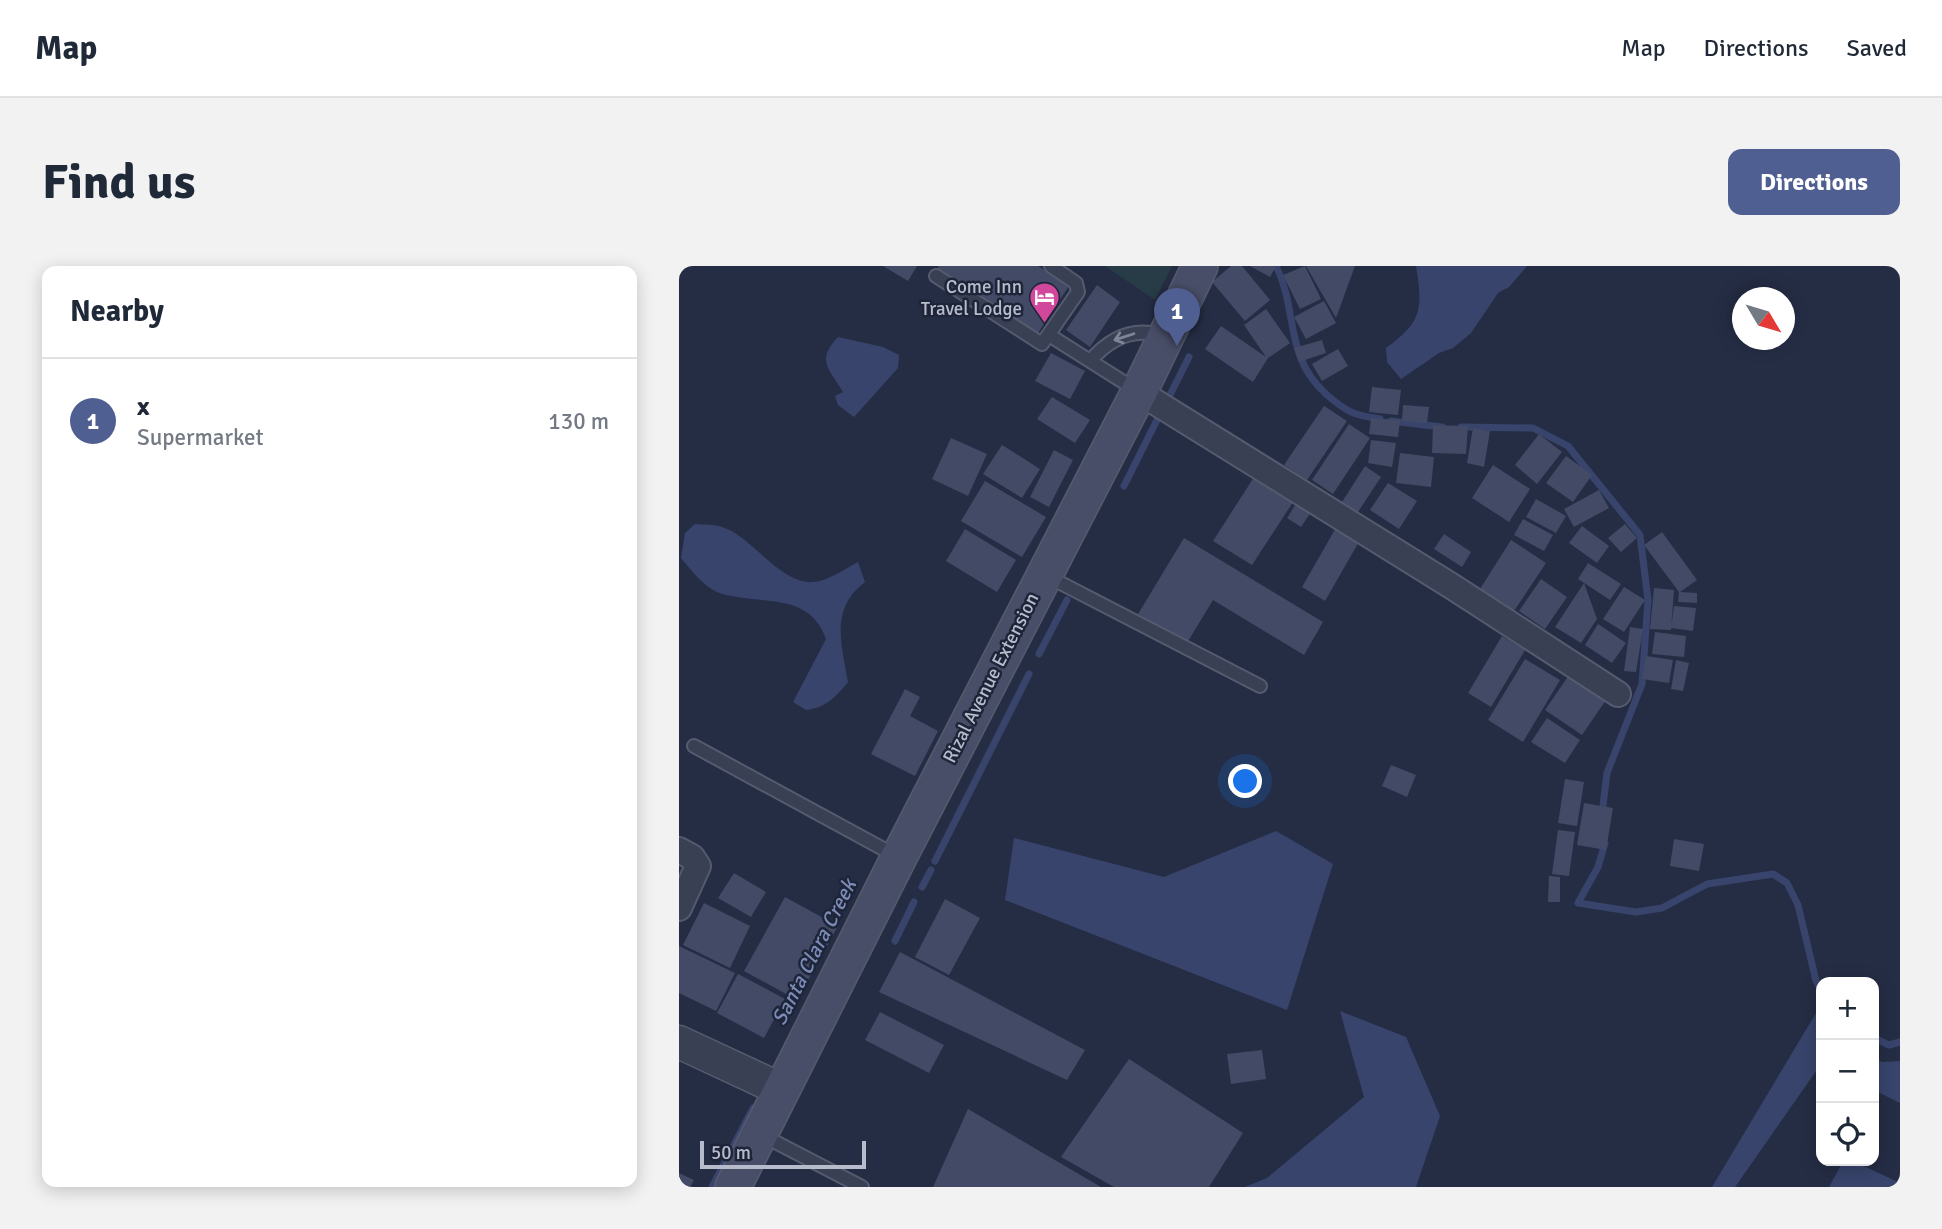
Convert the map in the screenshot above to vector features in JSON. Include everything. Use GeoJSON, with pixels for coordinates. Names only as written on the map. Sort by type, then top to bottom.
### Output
{"type":"FeatureCollection","features":[{"type":"Feature","properties":{"kind":"main road","name":"Rizal Avenue Extension"},"geometry":{"type":"LineString","coordinates":[[733,1187],[899,857],[1139,392],[1200,266]]}},
{"type":"Feature","properties":{"kind":"street"},"geometry":{"type":"LineString","coordinates":[[1139,392],[1618,694]]}},
{"type":"Feature","properties":{"kind":"street"},"geometry":{"type":"LineString","coordinates":[[679,850],[692,857],[698,866],[679,908]]}},
{"type":"Feature","properties":{"kind":"street"},"geometry":{"type":"LineString","coordinates":[[679,1042],[782,1090]]}},
{"type":"Feature","properties":{"kind":"lane"},"geometry":{"type":"LineString","coordinates":[[936,276],[1039,344],[1049,335],[1078,287],[1051,266]]}},
{"type":"Feature","properties":{"kind":"lane"},"geometry":{"type":"LineString","coordinates":[[1090,361],[1109,342],[1125,334],[1142,332],[1166,338]]}},
{"type":"Feature","properties":{"kind":"lane"},"geometry":{"type":"LineString","coordinates":[[1049,335],[1139,392]]}},
{"type":"Feature","properties":{"kind":"lane"},"geometry":{"type":"LineString","coordinates":[[1044,575],[1261,686]]}},
{"type":"Feature","properties":{"kind":"lane"},"geometry":{"type":"LineString","coordinates":[[694,746],[899,857]]}},
{"type":"Feature","properties":{"kind":"lane"},"geometry":{"type":"LineString","coordinates":[[760,1134],[862,1187]]}},
{"type":"Feature","properties":{"kind":"shaded area"},"geometry":{"type":"Polygon","coordinates":[[[1105,266],[1172,266],[1155,300],[1105,266]]]}},
{"type":"Feature","properties":{"kind":"water"},"geometry":{"type":"Polygon","coordinates":[[[1416,266],[1527,266],[1509,287],[1498,293],[1471,333],[1453,348],[1439,353],[1401,379],[1387,362],[1386,348],[1407,330],[1417,313],[1419,293],[1416,266]]]}},
{"type":"Feature","properties":{"kind":"water"},"geometry":{"type":"Polygon","coordinates":[[[838,337],[883,347],[899,355],[898,368],[854,417],[838,405],[835,396],[843,392],[827,365],[827,353],[838,337]]]}},
{"type":"Feature","properties":{"kind":"water"},"geometry":{"type":"Polygon","coordinates":[[[695,524],[719,526],[732,532],[785,573],[808,582],[827,578],[858,562],[865,582],[846,604],[842,616],[841,642],[848,682],[830,701],[806,710],[793,702],[826,639],[818,623],[795,606],[732,596],[707,586],[681,558],[685,533],[695,524]]]}},
{"type":"Feature","properties":{"kind":"water"},"geometry":{"type":"Polygon","coordinates":[[[1276,831],[1333,864],[1287,1010],[1005,900],[1014,838],[1164,877],[1276,831]]]}},
{"type":"Feature","properties":{"kind":"water"},"geometry":{"type":"Polygon","coordinates":[[[1340,1011],[1406,1037],[1440,1116],[1416,1187],[1245,1187],[1267,1178],[1364,1097],[1340,1011]]]}},
{"type":"Feature","properties":{"kind":"water"},"geometry":{"type":"Polygon","coordinates":[[[1816,1013],[1816,1071],[1735,1187],[1712,1187],[1816,1013]]]}},
{"type":"Feature","properties":{"kind":"water"},"geometry":{"type":"Polygon","coordinates":[[[1879,1060],[1900,1061],[1900,1103],[1879,1092],[1879,1060]]]}},
{"type":"Feature","properties":{"kind":"water"},"geometry":{"type":"Polygon","coordinates":[[[1840,1166],[1864,1166],[1900,1183],[1900,1187],[1829,1187],[1840,1166]]]}},
{"type":"Feature","properties":{"kind":"building"},"geometry":{"type":"Polygon","coordinates":[[[883,266],[917,266],[908,281],[883,266]]]}},
{"type":"Feature","properties":{"kind":"building"},"geometry":{"type":"Polygon","coordinates":[[[939,266],[1038,266],[1069,286],[1038,333],[937,269],[939,266]]]}},
{"type":"Feature","properties":{"kind":"building"},"geometry":{"type":"Polygon","coordinates":[[[1231,266],[1242,266],[1270,300],[1245,321],[1212,282],[1231,266]]]}},
{"type":"Feature","properties":{"kind":"building"},"geometry":{"type":"Polygon","coordinates":[[[1250,266],[1276,266],[1270,277],[1250,266]]]}},
{"type":"Feature","properties":{"kind":"building"},"geometry":{"type":"Polygon","coordinates":[[[1305,266],[1321,299],[1300,309],[1283,275],[1305,266]]]}},
{"type":"Feature","properties":{"kind":"building"},"geometry":{"type":"Polygon","coordinates":[[[1306,266],[1355,266],[1336,318],[1306,266]]]}},
{"type":"Feature","properties":{"kind":"building"},"geometry":{"type":"Polygon","coordinates":[[[1097,285],[1120,302],[1090,347],[1066,330],[1097,285]]]}},
{"type":"Feature","properties":{"kind":"building"},"geometry":{"type":"Polygon","coordinates":[[[1324,301],[1336,323],[1306,339],[1294,317],[1324,301]]]}},
{"type":"Feature","properties":{"kind":"building"},"geometry":{"type":"Polygon","coordinates":[[[1266,309],[1290,343],[1268,358],[1253,382],[1205,349],[1221,326],[1266,357],[1244,325],[1266,309]]]}},
{"type":"Feature","properties":{"kind":"building"},"geometry":{"type":"Polygon","coordinates":[[[1322,340],[1326,353],[1299,362],[1294,348],[1322,340]]]}},
{"type":"Feature","properties":{"kind":"building"},"geometry":{"type":"Polygon","coordinates":[[[1338,349],[1348,366],[1322,381],[1312,364],[1338,349]]]}},
{"type":"Feature","properties":{"kind":"building"},"geometry":{"type":"Polygon","coordinates":[[[1051,353],[1085,371],[1070,399],[1035,381],[1051,353]]]}},
{"type":"Feature","properties":{"kind":"building"},"geometry":{"type":"Polygon","coordinates":[[[1372,387],[1401,390],[1398,415],[1369,412],[1372,387]]]}},
{"type":"Feature","properties":{"kind":"building"},"geometry":{"type":"Polygon","coordinates":[[[1052,397],[1090,420],[1075,443],[1037,419],[1052,397]]]}},
{"type":"Feature","properties":{"kind":"building"},"geometry":{"type":"Polygon","coordinates":[[[1403,405],[1429,407],[1427,423],[1402,421],[1403,405]]]}},
{"type":"Feature","properties":{"kind":"building"},"geometry":{"type":"Polygon","coordinates":[[[1324,406],[1347,421],[1307,480],[1284,465],[1324,406]]]}},
{"type":"Feature","properties":{"kind":"building"},"geometry":{"type":"Polygon","coordinates":[[[1371,418],[1400,420],[1398,437],[1369,434],[1371,418]]]}},
{"type":"Feature","properties":{"kind":"building"},"geometry":{"type":"Polygon","coordinates":[[[1349,424],[1370,438],[1333,494],[1312,480],[1349,424]]]}},
{"type":"Feature","properties":{"kind":"building"},"geometry":{"type":"Polygon","coordinates":[[[1433,425],[1468,426],[1466,454],[1432,453],[1433,425]]]}},
{"type":"Feature","properties":{"kind":"building"},"geometry":{"type":"Polygon","coordinates":[[[1473,428],[1490,431],[1484,467],[1467,463],[1473,428]]]}},
{"type":"Feature","properties":{"kind":"building"},"geometry":{"type":"Polygon","coordinates":[[[1539,434],[1562,452],[1537,484],[1515,465],[1539,434]]]}},
{"type":"Feature","properties":{"kind":"building"},"geometry":{"type":"Polygon","coordinates":[[[951,438],[987,454],[968,496],[932,479],[951,438]]]}},
{"type":"Feature","properties":{"kind":"building"},"geometry":{"type":"Polygon","coordinates":[[[1371,440],[1396,443],[1392,467],[1368,463],[1371,440]]]}},
{"type":"Feature","properties":{"kind":"building"},"geometry":{"type":"Polygon","coordinates":[[[1002,445],[1040,469],[1022,498],[983,474],[1002,445]]]}},
{"type":"Feature","properties":{"kind":"building"},"geometry":{"type":"Polygon","coordinates":[[[1054,450],[1073,460],[1049,507],[1030,497],[1054,450]]]}},
{"type":"Feature","properties":{"kind":"building"},"geometry":{"type":"Polygon","coordinates":[[[1400,453],[1434,457],[1431,487],[1396,483],[1400,453]]]}},
{"type":"Feature","properties":{"kind":"building"},"geometry":{"type":"Polygon","coordinates":[[[1566,456],[1592,475],[1573,502],[1546,483],[1566,456]]]}},
{"type":"Feature","properties":{"kind":"building"},"geometry":{"type":"Polygon","coordinates":[[[1493,465],[1530,489],[1509,522],[1472,498],[1493,465]]]}},
{"type":"Feature","properties":{"kind":"building"},"geometry":{"type":"Polygon","coordinates":[[[1365,466],[1381,477],[1358,512],[1342,502],[1365,466]]]}},
{"type":"Feature","properties":{"kind":"building"},"geometry":{"type":"Polygon","coordinates":[[[1258,471],[1297,496],[1252,565],[1213,541],[1258,471]]]}},
{"type":"Feature","properties":{"kind":"building"},"geometry":{"type":"Polygon","coordinates":[[[985,481],[1046,517],[1022,557],[961,521],[985,481]]]}},
{"type":"Feature","properties":{"kind":"building"},"geometry":{"type":"Polygon","coordinates":[[[1388,483],[1417,501],[1399,529],[1370,510],[1388,483]]]}},
{"type":"Feature","properties":{"kind":"building"},"geometry":{"type":"Polygon","coordinates":[[[1599,490],[1609,508],[1574,527],[1564,509],[1599,490]]]}},
{"type":"Feature","properties":{"kind":"building"},"geometry":{"type":"Polygon","coordinates":[[[1299,499],[1313,509],[1301,527],[1287,518],[1299,499]]]}},
{"type":"Feature","properties":{"kind":"building"},"geometry":{"type":"Polygon","coordinates":[[[1536,499],[1566,516],[1556,533],[1526,517],[1536,499]]]}},
{"type":"Feature","properties":{"kind":"building"},"geometry":{"type":"Polygon","coordinates":[[[1523,519],[1553,535],[1544,551],[1514,535],[1523,519]]]}},
{"type":"Feature","properties":{"kind":"building"},"geometry":{"type":"Polygon","coordinates":[[[1625,524],[1637,538],[1621,552],[1608,538],[1625,524]]]}},
{"type":"Feature","properties":{"kind":"building"},"geometry":{"type":"Polygon","coordinates":[[[1337,526],[1360,540],[1325,601],[1302,587],[1337,526]]]}},
{"type":"Feature","properties":{"kind":"building"},"geometry":{"type":"Polygon","coordinates":[[[1582,526],[1609,546],[1597,563],[1569,543],[1582,526]]]}},
{"type":"Feature","properties":{"kind":"building"},"geometry":{"type":"Polygon","coordinates":[[[965,529],[1016,560],[997,592],[946,561],[965,529]]]}},
{"type":"Feature","properties":{"kind":"building"},"geometry":{"type":"Polygon","coordinates":[[[1662,532],[1697,580],[1680,592],[1697,593],[1697,603],[1678,602],[1679,592],[1644,545],[1662,532]]]}},
{"type":"Feature","properties":{"kind":"building"},"geometry":{"type":"Polygon","coordinates":[[[1444,534],[1471,552],[1462,567],[1434,549],[1444,534]]]}},
{"type":"Feature","properties":{"kind":"building"},"geometry":{"type":"Polygon","coordinates":[[[1184,538],[1323,622],[1304,655],[1213,600],[1187,643],[1138,614],[1184,538]]]}},
{"type":"Feature","properties":{"kind":"building"},"geometry":{"type":"Polygon","coordinates":[[[1511,540],[1546,563],[1514,611],[1480,589],[1511,540]]]}},
{"type":"Feature","properties":{"kind":"building"},"geometry":{"type":"Polygon","coordinates":[[[1588,563],[1621,584],[1610,600],[1578,579],[1588,563]]]}},
{"type":"Feature","properties":{"kind":"building"},"geometry":{"type":"Polygon","coordinates":[[[1541,579],[1567,597],[1545,629],[1519,611],[1541,579]]]}},
{"type":"Feature","properties":{"kind":"building"},"geometry":{"type":"Polygon","coordinates":[[[1584,583],[1597,619],[1581,643],[1555,627],[1584,583]]]}},
{"type":"Feature","properties":{"kind":"building"},"geometry":{"type":"Polygon","coordinates":[[[1624,587],[1645,600],[1624,632],[1603,619],[1624,587]]]}},
{"type":"Feature","properties":{"kind":"building"},"geometry":{"type":"Polygon","coordinates":[[[1654,588],[1674,590],[1671,630],[1650,629],[1654,588]]]}},
{"type":"Feature","properties":{"kind":"building"},"geometry":{"type":"Polygon","coordinates":[[[1674,606],[1696,608],[1693,631],[1671,628],[1674,606]]]}},
{"type":"Feature","properties":{"kind":"building"},"geometry":{"type":"Polygon","coordinates":[[[1598,624],[1626,643],[1612,663],[1585,645],[1598,624]]]}},
{"type":"Feature","properties":{"kind":"building"},"geometry":{"type":"Polygon","coordinates":[[[1630,627],[1643,629],[1636,672],[1624,671],[1630,627]]]}},
{"type":"Feature","properties":{"kind":"building"},"geometry":{"type":"Polygon","coordinates":[[[1655,632],[1686,636],[1684,657],[1652,654],[1655,632]]]}},
{"type":"Feature","properties":{"kind":"building"},"geometry":{"type":"Polygon","coordinates":[[[1502,636],[1525,650],[1491,707],[1468,693],[1502,636]]]}},
{"type":"Feature","properties":{"kind":"building"},"geometry":{"type":"Polygon","coordinates":[[[1646,656],[1673,660],[1669,683],[1642,679],[1646,656]]]}},
{"type":"Feature","properties":{"kind":"building"},"geometry":{"type":"Polygon","coordinates":[[[1525,659],[1560,680],[1523,742],[1488,720],[1525,659]]]}},
{"type":"Feature","properties":{"kind":"building"},"geometry":{"type":"Polygon","coordinates":[[[1676,660],[1689,663],[1683,691],[1671,689],[1676,660]]]}},
{"type":"Feature","properties":{"kind":"building"},"geometry":{"type":"Polygon","coordinates":[[[1569,675],[1606,700],[1582,735],[1545,710],[1569,675]]]}},
{"type":"Feature","properties":{"kind":"building"},"geometry":{"type":"Polygon","coordinates":[[[905,689],[920,697],[910,716],[938,731],[915,776],[871,754],[905,689]]]}},
{"type":"Feature","properties":{"kind":"building"},"geometry":{"type":"Polygon","coordinates":[[[1547,718],[1580,740],[1565,763],[1531,742],[1547,718]]]}},
{"type":"Feature","properties":{"kind":"building"},"geometry":{"type":"Polygon","coordinates":[[[1391,765],[1416,775],[1407,797],[1382,786],[1391,765]]]}},
{"type":"Feature","properties":{"kind":"building"},"geometry":{"type":"Polygon","coordinates":[[[1565,779],[1584,782],[1577,826],[1558,823],[1565,779]]]}},
{"type":"Feature","properties":{"kind":"building"},"geometry":{"type":"Polygon","coordinates":[[[1584,803],[1613,808],[1606,850],[1577,845],[1584,803]]]}},
{"type":"Feature","properties":{"kind":"building"},"geometry":{"type":"Polygon","coordinates":[[[1558,830],[1575,832],[1569,876],[1552,874],[1558,830]]]}},
{"type":"Feature","properties":{"kind":"building"},"geometry":{"type":"Polygon","coordinates":[[[1674,839],[1704,844],[1699,871],[1670,866],[1674,839]]]}},
{"type":"Feature","properties":{"kind":"building"},"geometry":{"type":"Polygon","coordinates":[[[734,873],[766,892],[751,917],[718,898],[734,873]]]}},
{"type":"Feature","properties":{"kind":"building"},"geometry":{"type":"Polygon","coordinates":[[[1549,876],[1560,877],[1560,902],[1548,902],[1549,876]]]}},
{"type":"Feature","properties":{"kind":"building"},"geometry":{"type":"Polygon","coordinates":[[[785,897],[838,926],[797,1000],[744,971],[785,897]]]}},
{"type":"Feature","properties":{"kind":"building"},"geometry":{"type":"Polygon","coordinates":[[[945,899],[980,918],[949,975],[915,957],[945,899]]]}},
{"type":"Feature","properties":{"kind":"building"},"geometry":{"type":"Polygon","coordinates":[[[704,903],[750,926],[730,968],[683,945],[704,903]]]}},
{"type":"Feature","properties":{"kind":"building"},"geometry":{"type":"Polygon","coordinates":[[[679,946],[735,973],[716,1011],[679,993],[679,946]]]}},
{"type":"Feature","properties":{"kind":"building"},"geometry":{"type":"Polygon","coordinates":[[[900,952],[1085,1050],[1067,1080],[879,992],[900,952]]]}},
{"type":"Feature","properties":{"kind":"building"},"geometry":{"type":"Polygon","coordinates":[[[738,974],[785,999],[764,1038],[717,1013],[738,974]]]}},
{"type":"Feature","properties":{"kind":"building"},"geometry":{"type":"Polygon","coordinates":[[[880,1012],[944,1045],[929,1073],[865,1040],[880,1012]]]}},
{"type":"Feature","properties":{"kind":"building"},"geometry":{"type":"Polygon","coordinates":[[[1262,1050],[1266,1079],[1231,1084],[1227,1054],[1262,1050]]]}},
{"type":"Feature","properties":{"kind":"building"},"geometry":{"type":"Polygon","coordinates":[[[1129,1059],[1243,1133],[1209,1187],[1114,1187],[1061,1157],[1129,1059]]]}},
{"type":"Feature","properties":{"kind":"building"},"geometry":{"type":"Polygon","coordinates":[[[968,1109],[1101,1187],[933,1187],[968,1109]]]}},
{"type":"Feature","properties":{"kind":"building"},"geometry":{"type":"Polygon","coordinates":[[[679,1173],[694,1180],[690,1187],[679,1187],[679,1173]]]}},
{"type":"Feature","properties":{"kind":"waterway"},"geometry":{"type":"LineString","coordinates":[[1276,266],[1283,283],[1298,349],[1313,380],[1345,409],[1380,419]]}},
{"type":"Feature","properties":{"kind":"waterway"},"geometry":{"type":"LineString","coordinates":[[1169,397],[1189,357]]}},
{"type":"Feature","properties":{"kind":"waterway"},"geometry":{"type":"LineString","coordinates":[[1124,486],[1158,418]]}},
{"type":"Feature","properties":{"kind":"waterway"},"geometry":{"type":"LineString","coordinates":[[1391,421],[1442,427]]}},
{"type":"Feature","properties":{"kind":"waterway"},"geometry":{"type":"LineString","coordinates":[[1461,427],[1533,428],[1568,446],[1640,535],[1648,600],[1642,684],[1607,773],[1602,814]]}},
{"type":"Feature","properties":{"kind":"waterway"},"geometry":{"type":"LineString","coordinates":[[1039,654],[1067,600]]}},
{"type":"Feature","properties":{"kind":"waterway"},"geometry":{"type":"LineString","coordinates":[[935,861],[1029,674]]}},
{"type":"Feature","properties":{"kind":"waterway"},"geometry":{"type":"LineString","coordinates":[[1605,843],[1598,867],[1578,903],[1636,912],[1662,908],[1707,884],[1773,874],[1787,883],[1798,905],[1816,981]]}},
{"type":"Feature","properties":{"kind":"waterway"},"geometry":{"type":"LineString","coordinates":[[922,887],[931,870]]}},
{"type":"Feature","properties":{"kind":"waterway"},"geometry":{"type":"LineString","coordinates":[[895,941],[914,902]]}},
{"type":"Feature","properties":{"kind":"waterway"},"geometry":{"type":"LineString","coordinates":[[1878,1040],[1889,1045],[1900,1042]]}},
{"type":"Feature","properties":{"kind":"waterway","name":"Santa Clara Creek"},"geometry":{"type":"LineString","coordinates":[[712,1187],[753,1108]]}},
{"type":"Feature","properties":{"kind":"place","name":"Come Inn Travel Lodge"},"geometry":{"type":"Point","coordinates":[1045,325]}},
{"type":"Feature","properties":{"kind":"place","name":"x"},"geometry":{"type":"Point","coordinates":[1177,346]}}]}
